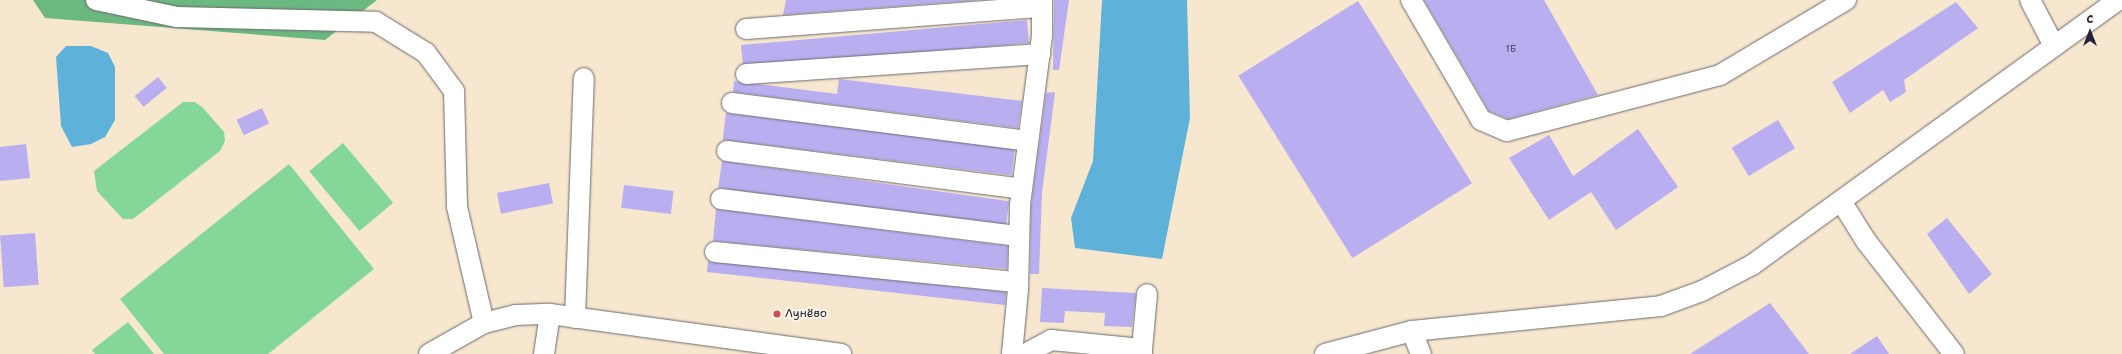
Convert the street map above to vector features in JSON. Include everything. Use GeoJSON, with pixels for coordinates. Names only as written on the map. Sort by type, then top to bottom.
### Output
{"type":"FeatureCollection","features":[{"type":"Feature","properties":{"kind":"street"},"geometry":{"type":"LineString","coordinates":[[96,0],[177,17],[376,22],[426,53],[454,91],[457,207],[484,323]]}},
{"type":"Feature","properties":{"kind":"street"},"geometry":{"type":"LineString","coordinates":[[1411,0],[1481,120],[1508,131],[1720,75],[1846,0]]}},
{"type":"Feature","properties":{"kind":"street"},"geometry":{"type":"LineString","coordinates":[[2030,0],[2054,46]]}},
{"type":"Feature","properties":{"kind":"street"},"geometry":{"type":"LineString","coordinates":[[1325,354],[1412,331],[1661,306],[1702,292],[1752,265],[2118,0]]}},
{"type":"Feature","properties":{"kind":"street"},"geometry":{"type":"LineString","coordinates":[[746,29],[1042,3],[1040,54],[1022,188],[1018,282],[1012,354]]}},
{"type":"Feature","properties":{"kind":"street"},"geometry":{"type":"LineString","coordinates":[[746,74],[1040,54]]}},
{"type":"Feature","properties":{"kind":"street"},"geometry":{"type":"LineString","coordinates":[[575,318],[584,78]]}},
{"type":"Feature","properties":{"kind":"street"},"geometry":{"type":"LineString","coordinates":[[732,103],[1028,141]]}},
{"type":"Feature","properties":{"kind":"street"},"geometry":{"type":"LineString","coordinates":[[727,151],[1022,188]]}},
{"type":"Feature","properties":{"kind":"street"},"geometry":{"type":"LineString","coordinates":[[720,199],[1019,236]]}},
{"type":"Feature","properties":{"kind":"street"},"geometry":{"type":"LineString","coordinates":[[1840,201],[1866,241],[1954,354]]}},
{"type":"Feature","properties":{"kind":"street"},"geometry":{"type":"LineString","coordinates":[[714,252],[1018,282]]}},
{"type":"Feature","properties":{"kind":"street"},"geometry":{"type":"LineString","coordinates":[[1025,354],[1051,340],[1142,352],[1147,294]]}},
{"type":"Feature","properties":{"kind":"street"},"geometry":{"type":"LineString","coordinates":[[544,354],[550,314]]}},
{"type":"Feature","properties":{"kind":"street"},"geometry":{"type":"LineString","coordinates":[[429,354],[484,323],[516,315],[550,314],[833,353]]}},
{"type":"Feature","properties":{"kind":"street"},"geometry":{"type":"LineString","coordinates":[[1412,331],[1421,354]]}},
{"type":"Feature","properties":{"kind":"green space"},"geometry":{"type":"Polygon","coordinates":[[[33,0],[377,0],[325,40],[45,18],[33,0]]]}},
{"type":"Feature","properties":{"kind":"green space"},"geometry":{"type":"Polygon","coordinates":[[[183,102],[195,102],[203,108],[224,132],[225,141],[220,151],[133,219],[123,219],[97,191],[94,171],[183,102]]]}},
{"type":"Feature","properties":{"kind":"green space"},"geometry":{"type":"Polygon","coordinates":[[[343,143],[393,203],[359,231],[309,171],[343,143]]]}},
{"type":"Feature","properties":{"kind":"green space"},"geometry":{"type":"Polygon","coordinates":[[[289,164],[374,269],[268,354],[164,354],[120,299],[289,164]]]}},
{"type":"Feature","properties":{"kind":"green space"},"geometry":{"type":"Polygon","coordinates":[[[128,322],[154,354],[95,354],[92,350],[128,322]]]}},
{"type":"Feature","properties":{"kind":"water"},"geometry":{"type":"Polygon","coordinates":[[[1102,0],[1187,0],[1190,118],[1162,259],[1075,248],[1071,218],[1093,161],[1102,0]]]}},
{"type":"Feature","properties":{"kind":"water"},"geometry":{"type":"Polygon","coordinates":[[[66,46],[91,46],[108,53],[115,67],[115,120],[105,137],[91,144],[72,147],[61,126],[56,57],[66,46]]]}},
{"type":"Feature","properties":{"kind":"building"},"geometry":{"type":"Polygon","coordinates":[[[786,0],[981,0],[783,15],[786,0]]]}},
{"type":"Feature","properties":{"kind":"building"},"geometry":{"type":"Polygon","coordinates":[[[1054,0],[1069,0],[1059,70],[1053,70],[1054,0]]]}},
{"type":"Feature","properties":{"kind":"building"},"geometry":{"type":"Polygon","coordinates":[[[1424,0],[1544,0],[1598,95],[1508,119],[1489,111],[1424,0]]]}},
{"type":"Feature","properties":{"kind":"building"},"geometry":{"type":"Polygon","coordinates":[[[1358,1],[1472,183],[1352,258],[1238,76],[1358,1]]]}},
{"type":"Feature","properties":{"kind":"building"},"geometry":{"type":"Polygon","coordinates":[[[1956,2],[1978,28],[1904,80],[1906,92],[1890,102],[1883,90],[1850,113],[1832,82],[1956,2]]]}},
{"type":"Feature","properties":{"kind":"building"},"geometry":{"type":"Polygon","coordinates":[[[1027,20],[1029,43],[743,68],[741,45],[1027,20]]]}},
{"type":"Feature","properties":{"kind":"building"},"geometry":{"type":"Polygon","coordinates":[[[158,77],[167,88],[143,107],[135,96],[158,77]]]}},
{"type":"Feature","properties":{"kind":"building"},"geometry":{"type":"Polygon","coordinates":[[[839,79],[1022,101],[1018,128],[733,92],[734,81],[837,94],[839,79]]]}},
{"type":"Feature","properties":{"kind":"building"},"geometry":{"type":"Polygon","coordinates":[[[1055,92],[1042,193],[1039,274],[1030,274],[1031,206],[1046,93],[1055,92]]]}},
{"type":"Feature","properties":{"kind":"building"},"geometry":{"type":"Polygon","coordinates":[[[262,108],[269,123],[244,135],[237,120],[262,108]]]}},
{"type":"Feature","properties":{"kind":"building"},"geometry":{"type":"Polygon","coordinates":[[[726,113],[1015,148],[1012,175],[723,140],[726,113]]]}},
{"type":"Feature","properties":{"kind":"building"},"geometry":{"type":"Polygon","coordinates":[[[1778,120],[1795,148],[1749,176],[1732,148],[1778,120]]]}},
{"type":"Feature","properties":{"kind":"building"},"geometry":{"type":"Polygon","coordinates":[[[1638,129],[1678,187],[1616,230],[1591,192],[1549,220],[1509,158],[1549,135],[1573,176],[1638,129]]]}},
{"type":"Feature","properties":{"kind":"building"},"geometry":{"type":"Polygon","coordinates":[[[26,144],[30,178],[0,181],[0,147],[26,144]]]}},
{"type":"Feature","properties":{"kind":"building"},"geometry":{"type":"Polygon","coordinates":[[[722,161],[1009,201],[1005,228],[718,188],[722,161]]]}},
{"type":"Feature","properties":{"kind":"building"},"geometry":{"type":"Polygon","coordinates":[[[549,183],[553,204],[501,214],[497,193],[549,183]]]}},
{"type":"Feature","properties":{"kind":"building"},"geometry":{"type":"Polygon","coordinates":[[[624,185],[674,191],[671,214],[621,208],[624,185]]]}},
{"type":"Feature","properties":{"kind":"building"},"geometry":{"type":"Polygon","coordinates":[[[716,209],[1008,246],[1007,269],[713,241],[716,209]]]}},
{"type":"Feature","properties":{"kind":"building"},"geometry":{"type":"Polygon","coordinates":[[[1947,218],[1992,274],[1969,294],[1927,234],[1947,218]]]}},
{"type":"Feature","properties":{"kind":"building"},"geometry":{"type":"Polygon","coordinates":[[[35,233],[39,285],[4,287],[0,235],[35,233]]]}},
{"type":"Feature","properties":{"kind":"building"},"geometry":{"type":"Polygon","coordinates":[[[708,261],[1006,292],[1005,305],[707,272],[708,261]]]}},
{"type":"Feature","properties":{"kind":"building"},"geometry":{"type":"Polygon","coordinates":[[[1042,288],[1136,293],[1132,327],[1104,326],[1105,313],[1065,311],[1064,323],[1040,322],[1042,288]]]}},
{"type":"Feature","properties":{"kind":"building"},"geometry":{"type":"Polygon","coordinates":[[[1770,303],[1809,354],[1690,354],[1770,303]]]}},
{"type":"Feature","properties":{"kind":"building"},"geometry":{"type":"Polygon","coordinates":[[[1877,336],[1889,354],[1850,354],[1877,336]]]}},
{"type":"Feature","properties":{"kind":"place","name":"Лунёво"},"geometry":{"type":"Point","coordinates":[777,314]}}]}
